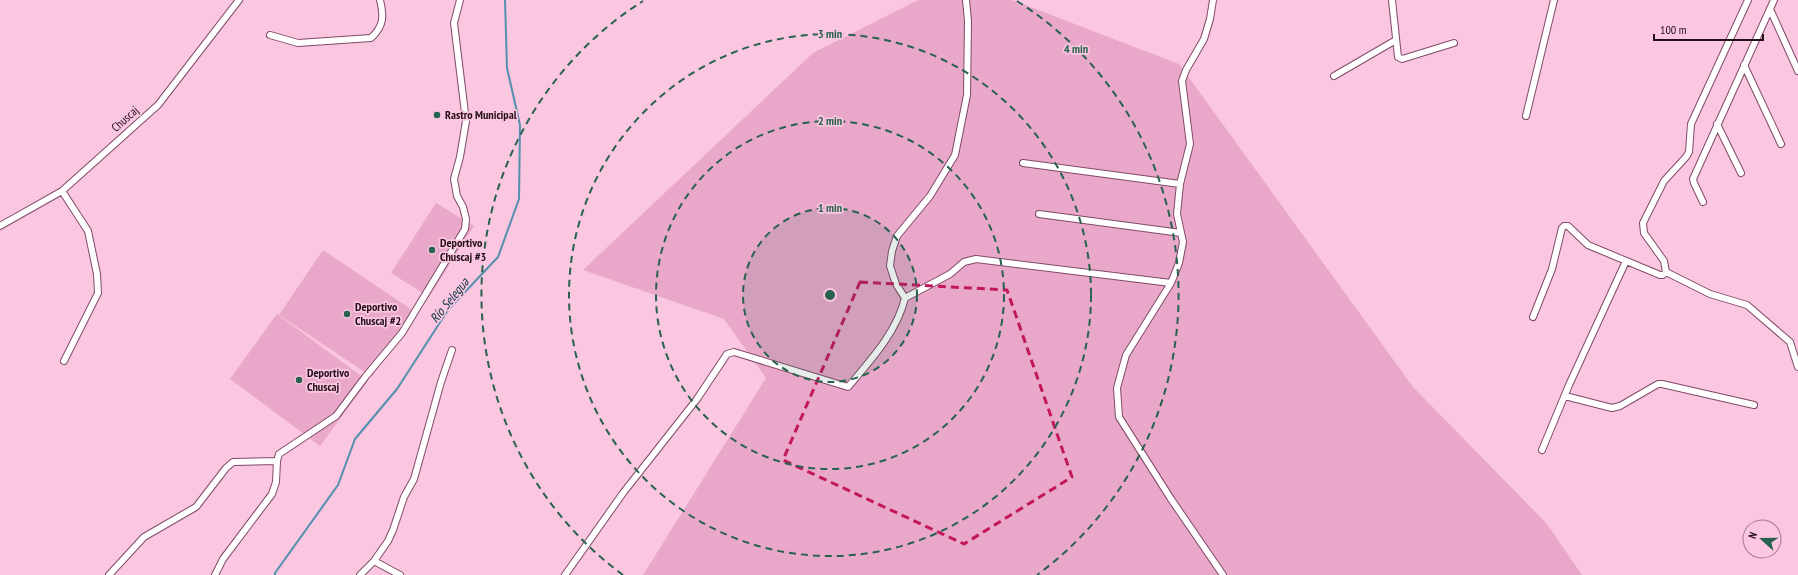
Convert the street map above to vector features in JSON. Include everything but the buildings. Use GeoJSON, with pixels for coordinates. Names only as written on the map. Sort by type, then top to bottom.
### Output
{"type":"FeatureCollection","features":[{"type":"Feature","properties":{"kind":"street","name":"Chuscaj"},"geometry":{"type":"LineString","coordinates":[[0,226],[62,191],[158,105],[239,0]]}},
{"type":"Feature","properties":{"kind":"street"},"geometry":{"type":"LineString","coordinates":[[270,35],[298,43],[371,38],[379,29],[383,20],[380,0]]}},
{"type":"Feature","properties":{"kind":"street"},"geometry":{"type":"LineString","coordinates":[[215,575],[223,559],[272,494],[276,482],[277,461],[280,454],[336,416],[366,376],[402,333],[465,229],[466,219],[463,207],[457,196],[454,179],[460,157],[466,121],[454,23],[460,0]]}},
{"type":"Feature","properties":{"kind":"street"},"geometry":{"type":"LineString","coordinates":[[565,575],[623,493],[697,399],[727,354],[734,352],[848,387],[866,366],[883,342],[901,314],[905,298],[896,284],[890,266],[892,251],[897,236],[930,196],[955,154],[967,95],[968,21],[966,0]]}},
{"type":"Feature","properties":{"kind":"street"},"geometry":{"type":"LineString","coordinates":[[1213,0],[1210,19],[1204,39],[1186,70],[1182,81],[1190,144],[1180,184],[1176,214],[1183,242],[1179,263],[1171,283],[1126,355],[1117,388],[1119,417],[1171,499],[1223,575]]}},
{"type":"Feature","properties":{"kind":"street"},"geometry":{"type":"LineString","coordinates":[[1392,0],[1398,57],[1402,58],[1454,42]]}},
{"type":"Feature","properties":{"kind":"street"},"geometry":{"type":"LineString","coordinates":[[1526,116],[1554,0]]}},
{"type":"Feature","properties":{"kind":"street"},"geometry":{"type":"LineString","coordinates":[[1666,272],[1664,261],[1644,233],[1643,223],[1664,181],[1689,152],[1691,124],[1748,0]]}},
{"type":"Feature","properties":{"kind":"street"},"geometry":{"type":"LineString","coordinates":[[1702,202],[1693,178],[1774,0]]}},
{"type":"Feature","properties":{"kind":"street"},"geometry":{"type":"LineString","coordinates":[[1770,10],[1798,71]]}},
{"type":"Feature","properties":{"kind":"street"},"geometry":{"type":"LineString","coordinates":[[1334,76],[1396,40]]}},
{"type":"Feature","properties":{"kind":"street"},"geometry":{"type":"LineString","coordinates":[[1744,65],[1781,144]]}},
{"type":"Feature","properties":{"kind":"street"},"geometry":{"type":"LineString","coordinates":[[1717,124],[1741,173]]}},
{"type":"Feature","properties":{"kind":"street"},"geometry":{"type":"LineString","coordinates":[[1023,163],[1180,184]]}},
{"type":"Feature","properties":{"kind":"street"},"geometry":{"type":"LineString","coordinates":[[62,191],[88,231],[97,274],[98,293],[64,361]]}},
{"type":"Feature","properties":{"kind":"street"},"geometry":{"type":"LineString","coordinates":[[1039,214],[1181,233]]}},
{"type":"Feature","properties":{"kind":"street"},"geometry":{"type":"LineString","coordinates":[[1533,317],[1552,269],[1562,228],[1564,226],[1568,226],[1588,244],[1660,275],[1663,275],[1666,272]]}},
{"type":"Feature","properties":{"kind":"street"},"geometry":{"type":"LineString","coordinates":[[905,298],[950,274],[964,262],[976,258],[1171,283]]}},
{"type":"Feature","properties":{"kind":"street"},"geometry":{"type":"LineString","coordinates":[[1542,450],[1626,261]]}},
{"type":"Feature","properties":{"kind":"street"},"geometry":{"type":"LineString","coordinates":[[1666,272],[1710,294],[1747,305],[1790,342],[1798,368]]}},
{"type":"Feature","properties":{"kind":"street"},"geometry":{"type":"LineString","coordinates":[[360,575],[374,561],[388,541],[404,497],[414,479],[441,382],[452,350]]}},
{"type":"Feature","properties":{"kind":"street"},"geometry":{"type":"LineString","coordinates":[[1566,396],[1612,408],[1620,406],[1658,384],[1662,384],[1754,405]]}},
{"type":"Feature","properties":{"kind":"street"},"geometry":{"type":"LineString","coordinates":[[109,575],[144,537],[196,507],[232,462],[277,461]]}},
{"type":"Feature","properties":{"kind":"street"},"geometry":{"type":"LineString","coordinates":[[374,561],[400,575]]}},
{"type":"Feature","properties":{"kind":"highlighted area"},"geometry":{"type":"Polygon","coordinates":[[[860,282],[1007,290],[1072,477],[964,544],[783,460],[860,282]]]}},
{"type":"Feature","properties":{"kind":"shaded area"},"geometry":{"type":"Polygon","coordinates":[[[918,0],[1012,0],[1179,64],[1413,387],[1547,524],[1582,575],[643,575],[766,378],[724,319],[583,270],[813,53],[918,0]]]}},
{"type":"Feature","properties":{"kind":"shaded area","name":"Deportivo Chuscaj #3"},"geometry":{"type":"Polygon","coordinates":[[[436,203],[474,226],[429,297],[391,273],[436,203]]]}},
{"type":"Feature","properties":{"kind":"shaded area","name":"Deportivo Chuscaj #2"},"geometry":{"type":"Polygon","coordinates":[[[323,250],[415,312],[372,377],[279,315],[323,250]]]}},
{"type":"Feature","properties":{"kind":"shaded area","name":"Deportivo Chuscaj"},"geometry":{"type":"Polygon","coordinates":[[[277,314],[368,381],[320,446],[230,379],[277,314]]]}},
{"type":"Feature","properties":{"kind":"waterway","name":"Río Selegua"},"geometry":{"type":"LineString","coordinates":[[275,575],[338,485],[355,439],[397,389],[448,310],[498,257],[519,199],[520,125],[507,68],[505,0]]}},
{"type":"Feature","properties":{"kind":"place","name":"Rastro Municipal"},"geometry":{"type":"Point","coordinates":[437,115]}},
{"type":"Feature","properties":{"kind":"place","name":"Deportivo Chuscaj #3"},"geometry":{"type":"Point","coordinates":[432,250]}},
{"type":"Feature","properties":{"kind":"place","name":"Deportivo Chuscaj #2"},"geometry":{"type":"Point","coordinates":[347,314]}},
{"type":"Feature","properties":{"kind":"place","name":"Deportivo Chuscaj"},"geometry":{"type":"Point","coordinates":[299,380]}}]}
